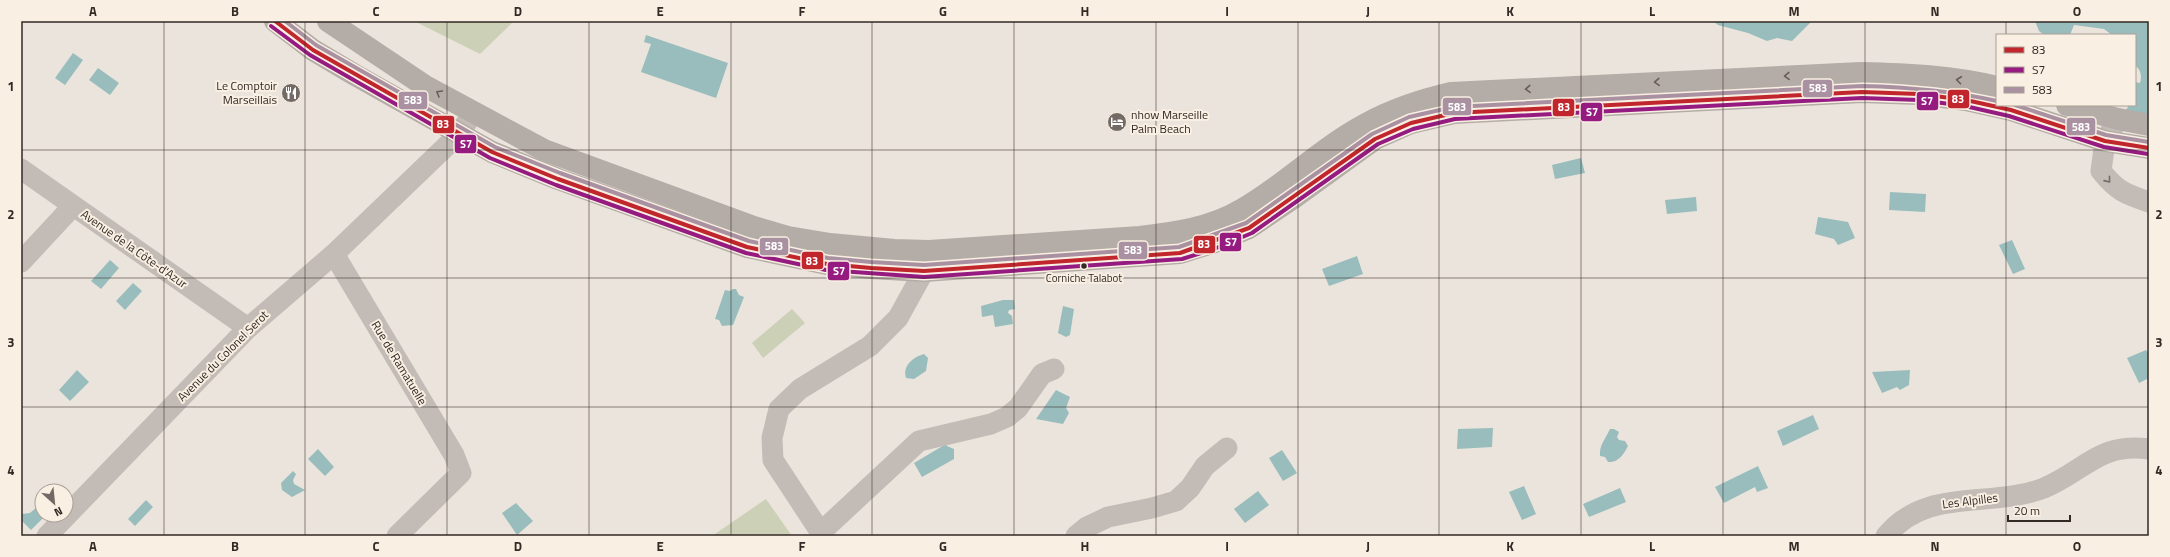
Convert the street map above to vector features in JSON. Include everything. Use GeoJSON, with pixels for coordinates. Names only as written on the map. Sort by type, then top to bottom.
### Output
{"type":"FeatureCollection","features":[{"type":"Feature","properties":{"kind":"main road"},"geometry":{"type":"LineString","coordinates":[[275,21],[313,50],[492,152],[558,179],[747,247],[827,264],[871,268],[924,270],[1180,253],[1212,243],[1249,228],[1375,139],[1411,123],[1454,113],[1846,93],[1919,94],[1966,100],[2011,110],[2105,141],[2149,148]]}},
{"type":"Feature","properties":{"kind":"main road"},"geometry":{"type":"LineString","coordinates":[[328,21],[425,86],[472,113],[544,150],[768,231],[830,244],[894,250],[950,249],[1140,237],[1174,233],[1205,225],[1240,211],[1365,124],[1404,105],[1451,94],[1861,73],[1918,74],[1973,81],[1996,87]]}},
{"type":"Feature","properties":{"kind":"main road"},"geometry":{"type":"LineString","coordinates":[[2070,106],[2112,118],[2149,125]]}},
{"type":"Feature","properties":{"kind":"street","name":"Avenue du Colonel Serot"},"geometry":{"type":"LineString","coordinates":[[47,536],[248,328],[334,254],[459,134],[472,113]]}},
{"type":"Feature","properties":{"kind":"street"},"geometry":{"type":"LineString","coordinates":[[2112,118],[2105,141],[2101,171],[2113,186],[2149,202]]}},
{"type":"Feature","properties":{"kind":"street","name":"Avenue de la Côte-d'Azur"},"geometry":{"type":"LineString","coordinates":[[21,169],[248,328]]}},
{"type":"Feature","properties":{"kind":"street"},"geometry":{"type":"LineString","coordinates":[[21,262],[73,206]]}},
{"type":"Feature","properties":{"kind":"street"},"geometry":{"type":"LineString","coordinates":[[950,249],[932,260],[924,270],[898,318],[870,346],[800,389],[779,409],[772,438],[773,460],[822,534],[919,441],[991,424],[1007,417],[1018,408],[1042,374],[1054,369]]}},
{"type":"Feature","properties":{"kind":"street","name":"Rue de Ramatuelle"},"geometry":{"type":"LineString","coordinates":[[334,254],[454,455],[462,473],[397,536]]}},
{"type":"Feature","properties":{"kind":"street","name":"Les Alpilles"},"geometry":{"type":"LineString","coordinates":[[1886,536],[1897,522],[1918,511],[1937,504],[2010,496],[2044,488],[2110,450],[2134,447],[2149,449]]}},
{"type":"Feature","properties":{"kind":"street"},"geometry":{"type":"LineString","coordinates":[[1076,536],[1087,527],[1108,517],[1152,508],[1176,501],[1190,488],[1205,466],[1227,448]]}},
{"type":"Feature","properties":{"kind":"green space"},"geometry":{"type":"Polygon","coordinates":[[[414,21],[514,21],[480,54],[414,21]]]}},
{"type":"Feature","properties":{"kind":"green space"},"geometry":{"type":"Polygon","coordinates":[[[792,309],[805,323],[763,358],[752,343],[792,309]]]}},
{"type":"Feature","properties":{"kind":"green space"},"geometry":{"type":"Polygon","coordinates":[[[766,499],[792,536],[712,536],[766,499]]]}},
{"type":"Feature","properties":{"kind":"water"},"geometry":{"type":"Polygon","coordinates":[[[1713,21],[1810,21],[1810,23],[1792,41],[1777,38],[1767,41],[1748,33],[1718,25],[1713,21]]]}},
{"type":"Feature","properties":{"kind":"water"},"geometry":{"type":"Polygon","coordinates":[[[2035,21],[2149,21],[2149,127],[2122,117],[2128,106],[2136,106],[2136,82],[2140,83],[2141,81],[2140,71],[2136,66],[2136,34],[2111,34],[2104,29],[2074,25],[2070,34],[2043,34],[2039,31],[2035,21]]]}},
{"type":"Feature","properties":{"kind":"water"},"geometry":{"type":"Polygon","coordinates":[[[646,35],[728,63],[716,98],[641,72],[651,44],[644,42],[646,35]]]}},
{"type":"Feature","properties":{"kind":"water"},"geometry":{"type":"Polygon","coordinates":[[[73,53],[83,60],[65,85],[55,78],[73,53]]]}},
{"type":"Feature","properties":{"kind":"water"},"geometry":{"type":"Polygon","coordinates":[[[98,68],[119,83],[110,95],[89,80],[98,68]]]}},
{"type":"Feature","properties":{"kind":"water"},"geometry":{"type":"Polygon","coordinates":[[[1581,158],[1585,173],[1555,179],[1552,165],[1581,158]]]}},
{"type":"Feature","properties":{"kind":"water"},"geometry":{"type":"Polygon","coordinates":[[[1890,192],[1926,194],[1925,212],[1889,210],[1890,192]]]}},
{"type":"Feature","properties":{"kind":"water"},"geometry":{"type":"Polygon","coordinates":[[[1696,197],[1697,211],[1667,214],[1665,200],[1696,197]]]}},
{"type":"Feature","properties":{"kind":"water"},"geometry":{"type":"Polygon","coordinates":[[[1818,217],[1848,222],[1855,238],[1838,245],[1834,239],[1815,234],[1818,217]]]}},
{"type":"Feature","properties":{"kind":"water"},"geometry":{"type":"Polygon","coordinates":[[[2012,240],[2025,269],[2013,274],[1999,245],[2012,240]]]}},
{"type":"Feature","properties":{"kind":"water"},"geometry":{"type":"Polygon","coordinates":[[[1357,256],[1363,274],[1329,286],[1322,269],[1357,256]]]}},
{"type":"Feature","properties":{"kind":"water"},"geometry":{"type":"Polygon","coordinates":[[[110,260],[119,268],[101,289],[91,281],[110,260]]]}},
{"type":"Feature","properties":{"kind":"water"},"geometry":{"type":"Polygon","coordinates":[[[133,283],[142,291],[125,310],[116,301],[133,283]]]}},
{"type":"Feature","properties":{"kind":"water"},"geometry":{"type":"Polygon","coordinates":[[[736,289],[739,295],[744,297],[733,325],[722,326],[719,320],[715,319],[725,290],[730,291],[736,289]]]}},
{"type":"Feature","properties":{"kind":"water"},"geometry":{"type":"Polygon","coordinates":[[[1003,300],[1014,300],[1015,309],[1009,310],[1008,313],[1012,316],[1013,324],[995,327],[993,315],[982,317],[981,306],[1003,300]]]}},
{"type":"Feature","properties":{"kind":"water"},"geometry":{"type":"Polygon","coordinates":[[[1063,306],[1074,309],[1070,335],[1066,337],[1058,333],[1063,306]]]}},
{"type":"Feature","properties":{"kind":"water"},"geometry":{"type":"Polygon","coordinates":[[[2146,350],[2149,355],[2149,378],[2139,383],[2127,358],[2146,350]]]}},
{"type":"Feature","properties":{"kind":"water"},"geometry":{"type":"Polygon","coordinates":[[[924,354],[928,358],[926,371],[914,379],[906,378],[905,374],[909,363],[916,357],[924,354]]]}},
{"type":"Feature","properties":{"kind":"water"},"geometry":{"type":"Polygon","coordinates":[[[77,370],[89,382],[70,401],[59,390],[77,370]]]}},
{"type":"Feature","properties":{"kind":"water"},"geometry":{"type":"Polygon","coordinates":[[[1910,370],[1909,385],[1900,390],[1897,387],[1882,393],[1872,372],[1910,370]]]}},
{"type":"Feature","properties":{"kind":"water"},"geometry":{"type":"Polygon","coordinates":[[[1056,390],[1070,397],[1066,408],[1069,413],[1063,424],[1036,419],[1056,390]]]}},
{"type":"Feature","properties":{"kind":"water"},"geometry":{"type":"Polygon","coordinates":[[[1813,415],[1819,429],[1783,446],[1777,431],[1813,415]]]}},
{"type":"Feature","properties":{"kind":"water"},"geometry":{"type":"Polygon","coordinates":[[[1493,428],[1492,447],[1457,449],[1458,429],[1493,428]]]}},
{"type":"Feature","properties":{"kind":"water"},"geometry":{"type":"Polygon","coordinates":[[[1610,429],[1614,429],[1619,432],[1617,437],[1619,440],[1625,441],[1628,446],[1623,455],[1618,459],[1608,462],[1605,457],[1600,456],[1600,452],[1601,446],[1610,429]]]}},
{"type":"Feature","properties":{"kind":"water"},"geometry":{"type":"Polygon","coordinates":[[[946,444],[954,449],[954,459],[922,477],[914,463],[946,444]]]}},
{"type":"Feature","properties":{"kind":"water"},"geometry":{"type":"Polygon","coordinates":[[[318,449],[334,467],[325,476],[308,459],[318,449]]]}},
{"type":"Feature","properties":{"kind":"water"},"geometry":{"type":"Polygon","coordinates":[[[1282,450],[1297,473],[1283,481],[1269,458],[1282,450]]]}},
{"type":"Feature","properties":{"kind":"water"},"geometry":{"type":"Polygon","coordinates":[[[1758,466],[1768,488],[1757,492],[1755,487],[1724,503],[1715,487],[1758,466]]]}},
{"type":"Feature","properties":{"kind":"water"},"geometry":{"type":"Polygon","coordinates":[[[293,471],[296,474],[293,480],[294,484],[305,490],[292,497],[282,490],[281,483],[293,471]]]}},
{"type":"Feature","properties":{"kind":"water"},"geometry":{"type":"Polygon","coordinates":[[[1524,486],[1536,514],[1522,520],[1509,492],[1524,486]]]}},
{"type":"Feature","properties":{"kind":"water"},"geometry":{"type":"Polygon","coordinates":[[[1620,488],[1626,502],[1589,517],[1583,504],[1620,488]]]}},
{"type":"Feature","properties":{"kind":"water"},"geometry":{"type":"Polygon","coordinates":[[[1258,491],[1269,505],[1245,523],[1234,509],[1258,491]]]}},
{"type":"Feature","properties":{"kind":"water"},"geometry":{"type":"Polygon","coordinates":[[[146,500],[153,507],[135,526],[128,519],[146,500]]]}},
{"type":"Feature","properties":{"kind":"water"},"geometry":{"type":"Polygon","coordinates":[[[516,503],[533,521],[517,535],[502,513],[516,503]]]}},
{"type":"Feature","properties":{"kind":"water"},"geometry":{"type":"Polygon","coordinates":[[[34,510],[34,523],[38,523],[31,530],[21,520],[22,514],[30,513],[34,510]]]}},
{"type":"Feature","properties":{"kind":"transit line","name":"83"},"geometry":{"type":"LineString","coordinates":[[275,21],[313,50],[492,152],[558,179],[747,247],[827,264],[871,268],[924,271],[1180,253],[1249,228],[1375,139],[1411,123],[1454,113],[1862,92],[1919,94],[1966,100],[2011,110],[2105,141],[2149,148]]}},
{"type":"Feature","properties":{"kind":"transit line","name":"583"},"geometry":{"type":"LineString","coordinates":[[285,21],[316,45],[495,147],[560,173],[749,241],[828,258],[924,265],[1179,247],[1246,223],[1372,134],[1409,117],[1453,107],[1862,86],[1930,90],[1996,101]]}},
{"type":"Feature","properties":{"kind":"transit line","name":"S7"},"geometry":{"type":"LineString","coordinates":[[271,26],[310,55],[490,158],[556,185],[746,253],[826,270],[924,277],[1182,259],[1214,249],[1252,233],[1378,144],[1413,129],[1455,119],[1862,98],[1919,100],[1965,106],[2009,116],[2104,147],[2148,154]]}},
{"type":"Feature","properties":{"kind":"transit line","name":"583"},"geometry":{"type":"LineString","coordinates":[[2018,106],[2106,135],[2149,142]]}},
{"type":"Feature","properties":{"kind":"place","name":"Le Comptoir Marseillais"},"geometry":{"type":"Point","coordinates":[291,93]}},
{"type":"Feature","properties":{"kind":"place","name":"nhow Marseille Palm Beach"},"geometry":{"type":"Point","coordinates":[1117,122]}},
{"type":"Feature","properties":{"kind":"place","name":"Corniche Talabot"},"geometry":{"type":"Point","coordinates":[1084,266]}}]}
